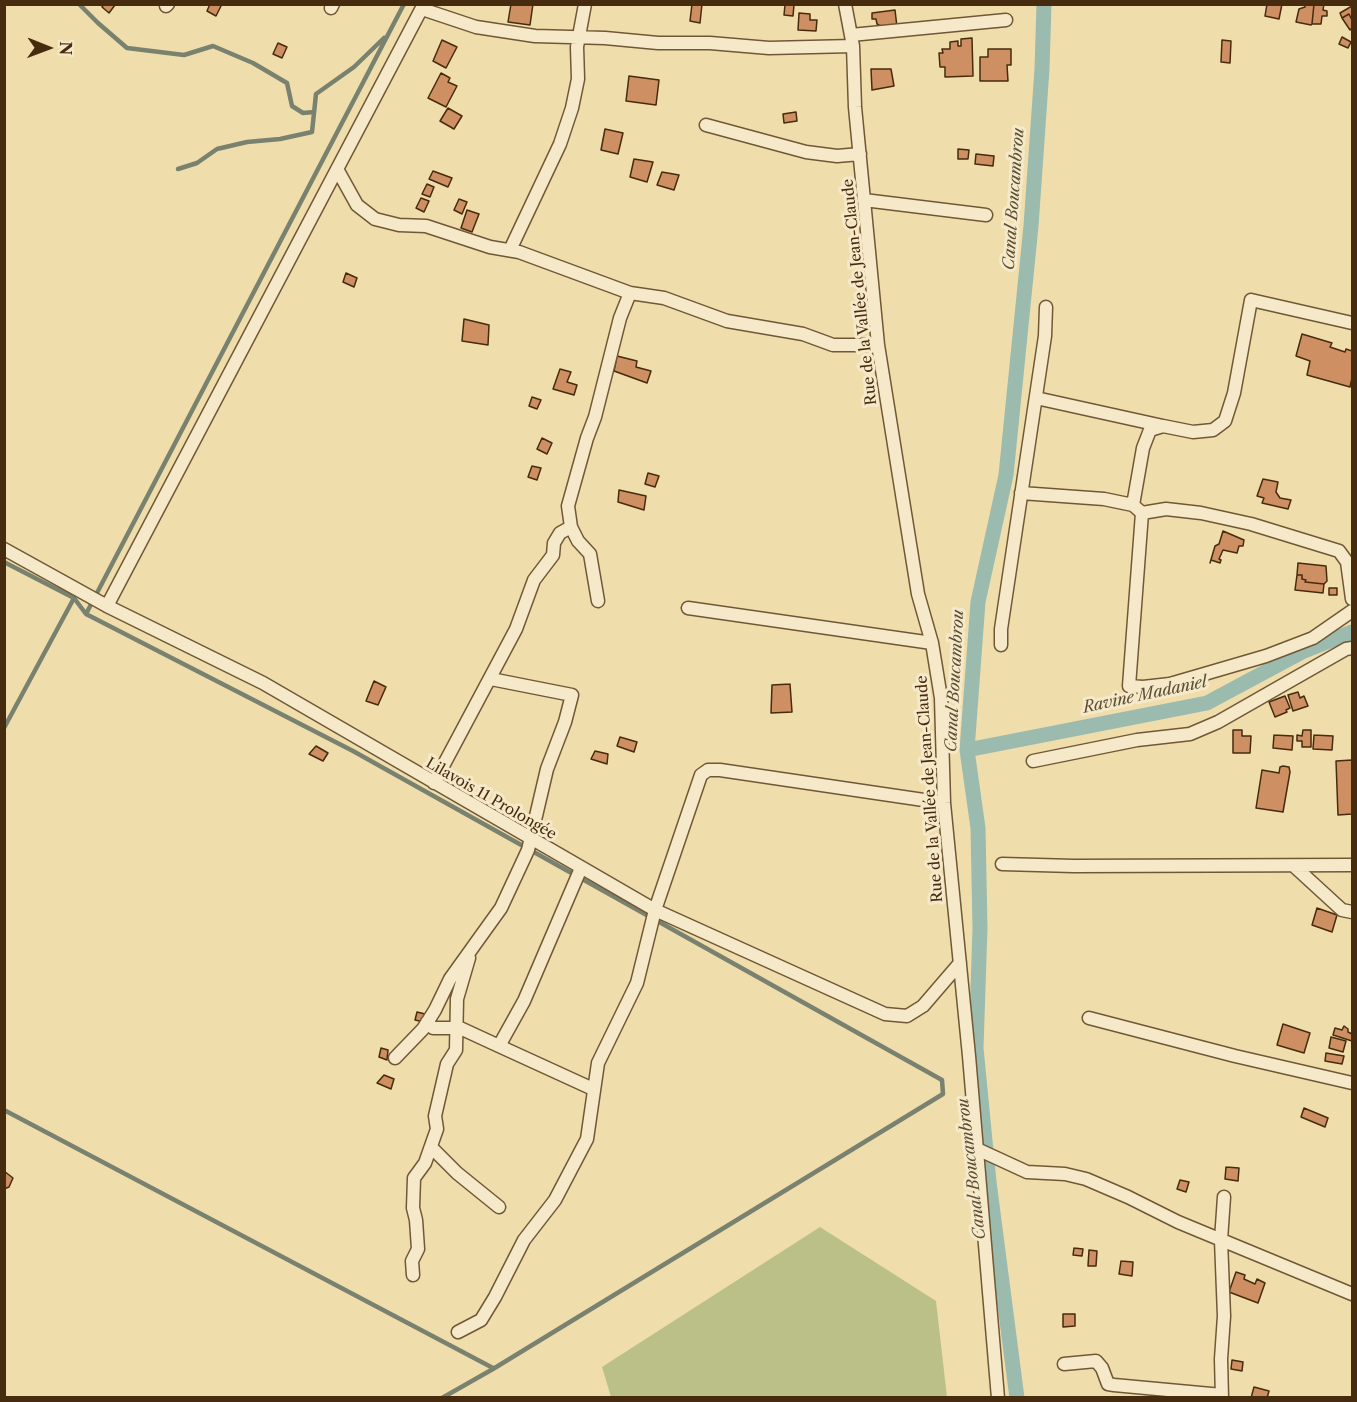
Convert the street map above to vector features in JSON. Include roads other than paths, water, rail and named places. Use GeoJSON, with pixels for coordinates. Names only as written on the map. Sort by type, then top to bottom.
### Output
{"type":"FeatureCollection","features":[{"type":"Feature","properties":{"kind":"street"},"geometry":{"type":"LineString","coordinates":[[510,250],[560,144],[572,108],[578,79],[577,47],[585,4]]}},
{"type":"Feature","properties":{"kind":"street","name":"Rue de la Vallée de Jean-Claude"},"geometry":{"type":"LineString","coordinates":[[845,4],[852,41],[855,107],[878,345],[918,594],[932,643],[941,698],[944,803],[998,1398]]}},
{"type":"Feature","properties":{"kind":"street"},"geometry":{"type":"LineString","coordinates":[[107,606],[423,7],[476,27],[535,36],[769,48],[852,41],[1006,20]]}},
{"type":"Feature","properties":{"kind":"street"},"geometry":{"type":"LineString","coordinates":[[706,125],[806,152],[837,156],[860,154]]}},
{"type":"Feature","properties":{"kind":"street"},"geometry":{"type":"LineString","coordinates":[[337,169],[357,205],[375,219],[399,225],[426,226],[490,247],[535,257],[630,293],[664,298],[727,321],[803,334],[833,345],[878,345]]}},
{"type":"Feature","properties":{"kind":"street"},"geometry":{"type":"LineString","coordinates":[[864,200],[986,215]]}},
{"type":"Feature","properties":{"kind":"street"},"geometry":{"type":"LineString","coordinates":[[597,601],[590,554],[578,541],[570,527],[568,506],[595,417],[620,318],[630,293]]}},
{"type":"Feature","properties":{"kind":"street"},"geometry":{"type":"LineString","coordinates":[[1036,398],[1193,432],[1212,430],[1225,421],[1234,393],[1251,300],[1353,324]]}},
{"type":"Feature","properties":{"kind":"street"},"geometry":{"type":"LineString","coordinates":[[1001,645],[1001,629],[1046,336],[1046,307]]}},
{"type":"Feature","properties":{"kind":"street"},"geometry":{"type":"LineString","coordinates":[[1163,426],[1150,430],[1143,447],[1137,509],[1129,686],[1170,684],[1266,656],[1313,638],[1353,611]]}},
{"type":"Feature","properties":{"kind":"street"},"geometry":{"type":"LineString","coordinates":[[1021,493],[1104,499],[1137,509],[1166,509],[1201,513],[1251,524],[1339,551],[1347,562],[1353,599]]}},
{"type":"Feature","properties":{"kind":"street"},"geometry":{"type":"LineString","coordinates":[[434,783],[516,629],[534,580],[553,555],[554,543],[560,532],[570,527]]}},
{"type":"Feature","properties":{"kind":"street","name":"Lilavois 11 Prolongée"},"geometry":{"type":"LineString","coordinates":[[4,549],[107,606],[263,683],[655,910],[885,1014],[907,1016],[923,1006],[960,963]]}},
{"type":"Feature","properties":{"kind":"street"},"geometry":{"type":"LineString","coordinates":[[688,608],[932,643]]}},
{"type":"Feature","properties":{"kind":"street"},"geometry":{"type":"LineString","coordinates":[[1033,761],[1137,740],[1190,734],[1218,722],[1346,649],[1353,648]]}},
{"type":"Feature","properties":{"kind":"street"},"geometry":{"type":"LineString","coordinates":[[395,1058],[427,1023],[450,979],[501,908],[528,850],[547,769],[566,722],[572,695],[491,679]]}},
{"type":"Feature","properties":{"kind":"street"},"geometry":{"type":"LineString","coordinates":[[458,1332],[481,1320],[524,1240],[555,1200],[587,1139],[598,1062],[637,983],[655,910],[701,775],[708,770],[720,770],[944,803]]}},
{"type":"Feature","properties":{"kind":"street"},"geometry":{"type":"LineString","coordinates":[[1002,864],[1353,865]]}},
{"type":"Feature","properties":{"kind":"street"},"geometry":{"type":"LineString","coordinates":[[1294,866],[1342,910],[1353,912]]}},
{"type":"Feature","properties":{"kind":"street"},"geometry":{"type":"LineString","coordinates":[[499,1046],[524,1001],[581,868]]}},
{"type":"Feature","properties":{"kind":"street"},"geometry":{"type":"LineString","coordinates":[[413,1275],[412,1261],[418,1249],[413,1208],[414,1178],[425,1162],[431,1146],[436,1129],[435,1116],[447,1064],[456,1050],[457,999],[472,948]]}},
{"type":"Feature","properties":{"kind":"street"},"geometry":{"type":"LineString","coordinates":[[1089,1018],[1234,1056],[1353,1083]]}},
{"type":"Feature","properties":{"kind":"street"},"geometry":{"type":"LineString","coordinates":[[427,1023],[433,1028],[457,1028],[593,1089]]}},
{"type":"Feature","properties":{"kind":"street"},"geometry":{"type":"LineString","coordinates":[[431,1146],[458,1173],[499,1207]]}},
{"type":"Feature","properties":{"kind":"street"},"geometry":{"type":"LineString","coordinates":[[977,1149],[1027,1172],[1065,1173],[1086,1179],[1178,1222],[1353,1294]]}},
{"type":"Feature","properties":{"kind":"street"},"geometry":{"type":"LineString","coordinates":[[1064,1364],[1096,1361],[1102,1368],[1108,1384],[1222,1396],[1221,1359],[1224,1316],[1221,1240],[1224,1197]]}},
{"type":"Feature","properties":{"kind":"waterway"},"geometry":{"type":"LineString","coordinates":[[79,4],[127,48],[184,55],[213,46],[253,63],[287,83],[292,106],[303,113],[314,112]]}},
{"type":"Feature","properties":{"kind":"waterway"},"geometry":{"type":"LineString","coordinates":[[86,614],[404,4]]}},
{"type":"Feature","properties":{"kind":"waterway","name":"Canal Boucambrou"},"geometry":{"type":"LineString","coordinates":[[1017,1398],[989,1182],[976,1048],[980,928],[978,828],[967,750],[978,602],[1006,475],[1031,226],[1042,69],[1044,4]]}},
{"type":"Feature","properties":{"kind":"waterway"},"geometry":{"type":"LineString","coordinates":[[178,169],[197,163],[217,149],[312,132],[316,94],[354,67],[384,38]]}},
{"type":"Feature","properties":{"kind":"waterway"},"geometry":{"type":"LineString","coordinates":[[4,562],[74,598],[86,614],[353,751],[942,1080],[943,1094],[442,1398]]}},
{"type":"Feature","properties":{"kind":"waterway"},"geometry":{"type":"LineString","coordinates":[[4,728],[74,598]]}},
{"type":"Feature","properties":{"kind":"waterway","name":"Ravine Madaniel"},"geometry":{"type":"LineString","coordinates":[[967,750],[1207,703],[1304,651],[1352,632]]}},
{"type":"Feature","properties":{"kind":"waterway"},"geometry":{"type":"LineString","coordinates":[[4,1110],[493,1368]]}}]}
